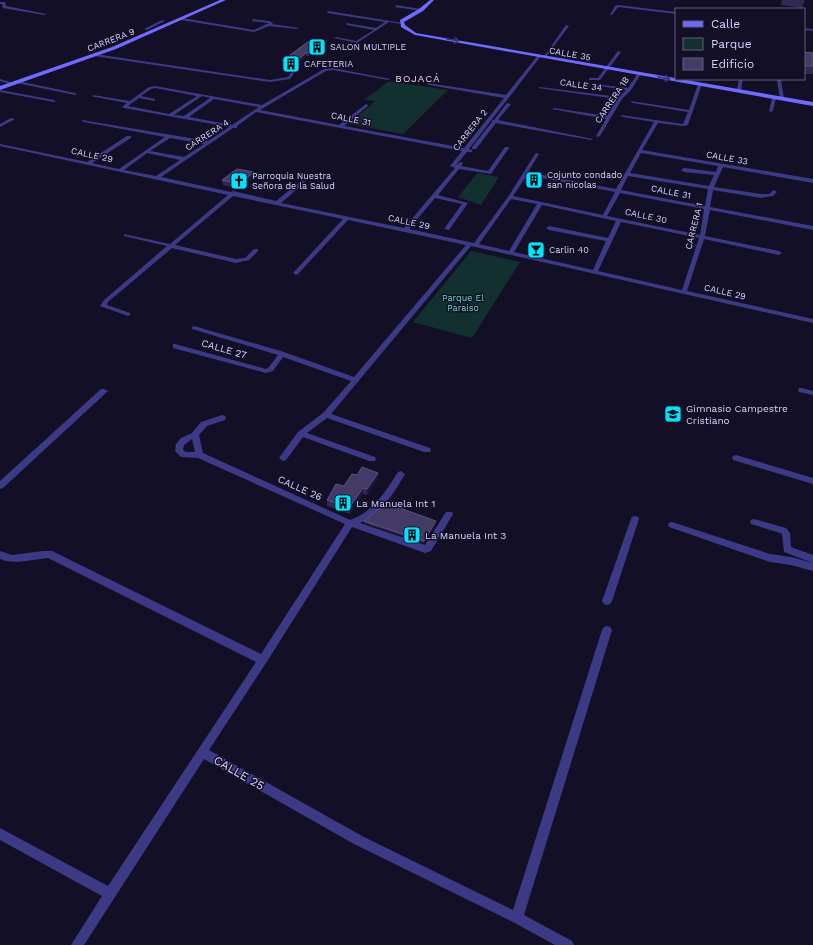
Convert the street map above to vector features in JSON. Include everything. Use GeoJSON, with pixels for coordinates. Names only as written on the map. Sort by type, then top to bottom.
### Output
{"type":"FeatureCollection","features":[{"type":"Feature","properties":{"kind":"street","name":"CARRERA 9"},"geometry":{"type":"LineString","coordinates":[[0,89],[65,64],[95,55],[175,23],[224,0]]}},
{"type":"Feature","properties":{"kind":"street"},"geometry":{"type":"LineString","coordinates":[[401,23],[421,10],[432,0]]}},
{"type":"Feature","properties":{"kind":"street"},"geometry":{"type":"LineString","coordinates":[[0,2],[4,3],[4,7],[44,14]]}},
{"type":"Feature","properties":{"kind":"street"},"geometry":{"type":"LineString","coordinates":[[396,6],[421,10]]}},
{"type":"Feature","properties":{"kind":"street"},"geometry":{"type":"LineString","coordinates":[[612,14],[616,6],[675,13]]}},
{"type":"Feature","properties":{"kind":"street","name":"CALLE 35"},"geometry":{"type":"LineString","coordinates":[[328,12],[401,23],[415,34],[608,69],[675,79]]}},
{"type":"Feature","properties":{"kind":"street"},"geometry":{"type":"LineString","coordinates":[[182,19],[254,31],[269,25],[297,28]]}},
{"type":"Feature","properties":{"kind":"street"},"geometry":{"type":"LineString","coordinates":[[254,20],[271,22],[269,25]]}},
{"type":"Feature","properties":{"kind":"street"},"geometry":{"type":"LineString","coordinates":[[146,29],[165,21],[175,23]]}},
{"type":"Feature","properties":{"kind":"street"},"geometry":{"type":"LineString","coordinates":[[336,38],[357,42],[389,21]]}},
{"type":"Feature","properties":{"kind":"street"},"geometry":{"type":"LineString","coordinates":[[347,24],[377,29]]}},
{"type":"Feature","properties":{"kind":"street","name":"CARRERA 2"},"geometry":{"type":"LineString","coordinates":[[404,230],[434,196],[468,151],[480,130],[567,26]]}},
{"type":"Feature","properties":{"kind":"street"},"geometry":{"type":"LineString","coordinates":[[590,79],[598,80],[608,69],[619,52]]}},
{"type":"Feature","properties":{"kind":"street"},"geometry":{"type":"LineString","coordinates":[[95,55],[270,82],[289,78],[297,66]]}},
{"type":"Feature","properties":{"kind":"street","name":"CARRERA 4"},"geometry":{"type":"LineString","coordinates":[[158,177],[263,106],[329,69],[388,79]]}},
{"type":"Feature","properties":{"kind":"street","name":"CARRERA 1B"},"geometry":{"type":"LineString","coordinates":[[598,136],[620,98],[629,89],[639,74]]}},
{"type":"Feature","properties":{"kind":"street"},"geometry":{"type":"LineString","coordinates":[[0,80],[75,94]]}},
{"type":"Feature","properties":{"kind":"street"},"geometry":{"type":"LineString","coordinates":[[739,90],[741,80]]}},
{"type":"Feature","properties":{"kind":"street"},"geometry":{"type":"LineString","coordinates":[[778,80],[782,99]]}},
{"type":"Feature","properties":{"kind":"street","name":"CALLE 35"},"geometry":{"type":"LineString","coordinates":[[691,81],[774,98],[813,104]]}},
{"type":"Feature","properties":{"kind":"street"},"geometry":{"type":"LineString","coordinates":[[429,84],[508,97]]}},
{"type":"Feature","properties":{"kind":"street"},"geometry":{"type":"LineString","coordinates":[[623,116],[656,122],[686,124],[689,111],[700,84]]}},
{"type":"Feature","properties":{"kind":"street"},"geometry":{"type":"LineString","coordinates":[[594,85],[629,89]]}},
{"type":"Feature","properties":{"kind":"street"},"geometry":{"type":"LineString","coordinates":[[235,126],[124,107],[152,87],[263,106]]}},
{"type":"Feature","properties":{"kind":"street","name":"CALLE 34"},"geometry":{"type":"LineString","coordinates":[[540,88],[620,98]]}},
{"type":"Feature","properties":{"kind":"street"},"geometry":{"type":"LineString","coordinates":[[0,89],[54,101]]}},
{"type":"Feature","properties":{"kind":"street"},"geometry":{"type":"LineString","coordinates":[[170,115],[201,95]]}},
{"type":"Feature","properties":{"kind":"street"},"geometry":{"type":"LineString","coordinates":[[95,96],[130,102]]}},
{"type":"Feature","properties":{"kind":"street"},"geometry":{"type":"LineString","coordinates":[[138,97],[153,100]]}},
{"type":"Feature","properties":{"kind":"street"},"geometry":{"type":"LineString","coordinates":[[185,118],[214,97]]}},
{"type":"Feature","properties":{"kind":"street"},"geometry":{"type":"LineString","coordinates":[[770,111],[774,98]]}},
{"type":"Feature","properties":{"kind":"street"},"geometry":{"type":"LineString","coordinates":[[633,102],[689,111]]}},
{"type":"Feature","properties":{"kind":"street"},"geometry":{"type":"LineString","coordinates":[[468,151],[509,104]]}},
{"type":"Feature","properties":{"kind":"street"},"geometry":{"type":"LineString","coordinates":[[341,126],[366,105]]}},
{"type":"Feature","properties":{"kind":"street"},"geometry":{"type":"LineString","coordinates":[[554,109],[608,118]]}},
{"type":"Feature","properties":{"kind":"street","name":"CALLE 31"},"geometry":{"type":"LineString","coordinates":[[256,111],[468,151]]}},
{"type":"Feature","properties":{"kind":"street"},"geometry":{"type":"LineString","coordinates":[[0,126],[13,119]]}},
{"type":"Feature","properties":{"kind":"street"},"geometry":{"type":"LineString","coordinates":[[84,121],[209,143]]}},
{"type":"Feature","properties":{"kind":"street"},"geometry":{"type":"LineString","coordinates":[[494,121],[591,139]]}},
{"type":"Feature","properties":{"kind":"street"},"geometry":{"type":"LineString","coordinates":[[604,217],[619,191],[638,151],[656,122]]}},
{"type":"Feature","properties":{"kind":"street"},"geometry":{"type":"LineString","coordinates":[[480,130],[486,131]]}},
{"type":"Feature","properties":{"kind":"street"},"geometry":{"type":"LineString","coordinates":[[120,170],[169,136]]}},
{"type":"Feature","properties":{"kind":"street"},"geometry":{"type":"LineString","coordinates":[[88,163],[129,137]]}},
{"type":"Feature","properties":{"kind":"street","name":"CALLE 29"},"geometry":{"type":"LineString","coordinates":[[0,145],[473,244],[813,321]]}},
{"type":"Feature","properties":{"kind":"street"},"geometry":{"type":"LineString","coordinates":[[404,230],[442,178],[456,166],[489,173],[507,148]]}},
{"type":"Feature","properties":{"kind":"street","name":"CALLE 33"},"geometry":{"type":"LineString","coordinates":[[638,151],[813,181]]}},
{"type":"Feature","properties":{"kind":"street"},"geometry":{"type":"LineString","coordinates":[[146,152],[185,159]]}},
{"type":"Feature","properties":{"kind":"street"},"geometry":{"type":"LineString","coordinates":[[283,458],[301,434],[326,415],[473,244],[510,197],[537,154]]}},
{"type":"Feature","properties":{"kind":"street","name":"CARRERA 1"},"geometry":{"type":"LineString","coordinates":[[684,292],[702,236],[711,188],[721,166]]}},
{"type":"Feature","properties":{"kind":"street"},"geometry":{"type":"LineString","coordinates":[[684,170],[717,174]]}},
{"type":"Feature","properties":{"kind":"street","name":"CALLE 31"},"geometry":{"type":"LineString","coordinates":[[526,173],[813,228]]}},
{"type":"Feature","properties":{"kind":"street"},"geometry":{"type":"LineString","coordinates":[[627,174],[761,196],[771,195],[774,192]]}},
{"type":"Feature","properties":{"kind":"street"},"geometry":{"type":"LineString","coordinates":[[277,202],[302,182]]}},
{"type":"Feature","properties":{"kind":"street"},"geometry":{"type":"LineString","coordinates":[[128,314],[103,306],[106,301],[233,194]]}},
{"type":"Feature","properties":{"kind":"street"},"geometry":{"type":"LineString","coordinates":[[434,196],[465,203],[448,228]]}},
{"type":"Feature","properties":{"kind":"street","name":"CALLE 30"},"geometry":{"type":"LineString","coordinates":[[510,197],[779,253]]}},
{"type":"Feature","properties":{"kind":"street"},"geometry":{"type":"LineString","coordinates":[[511,253],[540,204]]}},
{"type":"Feature","properties":{"kind":"street"},"geometry":{"type":"LineString","coordinates":[[296,273],[347,218]]}},
{"type":"Feature","properties":{"kind":"street"},"geometry":{"type":"LineString","coordinates":[[595,272],[619,220]]}},
{"type":"Feature","properties":{"kind":"street"},"geometry":{"type":"LineString","coordinates":[[549,228],[610,240]]}},
{"type":"Feature","properties":{"kind":"street"},"geometry":{"type":"LineString","coordinates":[[126,235],[243,261],[256,250]]}},
{"type":"Feature","properties":{"kind":"street"},"geometry":{"type":"LineString","coordinates":[[194,328],[282,354],[356,380]]}},
{"type":"Feature","properties":{"kind":"street","name":"CALLE 27"},"geometry":{"type":"LineString","coordinates":[[175,346],[269,370],[282,354]]}},
{"type":"Feature","properties":{"kind":"street"},"geometry":{"type":"LineString","coordinates":[[802,390],[813,392]]}},
{"type":"Feature","properties":{"kind":"street"},"geometry":{"type":"LineString","coordinates":[[0,486],[104,391]]}},
{"type":"Feature","properties":{"kind":"street"},"geometry":{"type":"LineString","coordinates":[[326,415],[427,450]]}},
{"type":"Feature","properties":{"kind":"street"},"geometry":{"type":"LineString","coordinates":[[199,455],[195,435],[204,424],[222,418]]}},
{"type":"Feature","properties":{"kind":"street"},"geometry":{"type":"LineString","coordinates":[[301,434],[372,459]]}},
{"type":"Feature","properties":{"kind":"street","name":"CALLE 26"},"geometry":{"type":"LineString","coordinates":[[195,435],[182,441],[178,447],[179,452],[184,455],[199,455],[350,523],[425,549],[428,548],[449,514]]}},
{"type":"Feature","properties":{"kind":"street"},"geometry":{"type":"LineString","coordinates":[[736,458],[813,481]]}},
{"type":"Feature","properties":{"kind":"street"},"geometry":{"type":"LineString","coordinates":[[350,523],[358,521],[380,505],[401,474]]}},
{"type":"Feature","properties":{"kind":"street"},"geometry":{"type":"LineString","coordinates":[[607,601],[635,519]]}},
{"type":"Feature","properties":{"kind":"street"},"geometry":{"type":"LineString","coordinates":[[754,522],[783,530],[786,533],[787,549],[813,559]]}},
{"type":"Feature","properties":{"kind":"street","name":"CALLE 25"},"geometry":{"type":"LineString","coordinates":[[350,523],[263,660],[202,752],[358,840],[517,918],[568,945]]}},
{"type":"Feature","properties":{"kind":"street"},"geometry":{"type":"LineString","coordinates":[[672,525],[770,558],[791,560],[813,567]]}},
{"type":"Feature","properties":{"kind":"street"},"geometry":{"type":"LineString","coordinates":[[0,555],[6,558],[22,559],[38,554],[49,554],[263,660]]}},
{"type":"Feature","properties":{"kind":"street"},"geometry":{"type":"LineString","coordinates":[[517,918],[607,630]]}},
{"type":"Feature","properties":{"kind":"street"},"geometry":{"type":"LineString","coordinates":[[77,945],[202,752]]}},
{"type":"Feature","properties":{"kind":"street"},"geometry":{"type":"LineString","coordinates":[[0,834],[110,894]]}},
{"type":"Feature","properties":{"kind":"green space"},"geometry":{"type":"Polygon","coordinates":[[[389,81],[448,90],[403,134],[349,124],[375,101],[364,100],[389,81]]]}},
{"type":"Feature","properties":{"kind":"green space"},"geometry":{"type":"Polygon","coordinates":[[[477,173],[499,177],[481,205],[458,197],[477,173]]]}},
{"type":"Feature","properties":{"kind":"green space","name":"Parque El Paraiso"},"geometry":{"type":"Polygon","coordinates":[[[471,251],[520,262],[472,338],[413,322],[471,251]]]}},
{"type":"Feature","properties":{"kind":"building"},"geometry":{"type":"Polygon","coordinates":[[[309,41],[321,43],[294,63],[282,61],[309,41]]]}},
{"type":"Feature","properties":{"kind":"building"},"geometry":{"type":"Polygon","coordinates":[[[805,52],[813,53],[813,66],[805,66],[805,52]]]}},
{"type":"Feature","properties":{"kind":"building"},"geometry":{"type":"Polygon","coordinates":[[[237,169],[254,172],[239,184],[222,180],[237,169]]]}},
{"type":"Feature","properties":{"kind":"building"},"geometry":{"type":"Polygon","coordinates":[[[529,172],[538,174],[534,180],[525,178],[529,172]]]}},
{"type":"Feature","properties":{"kind":"building"},"geometry":{"type":"Polygon","coordinates":[[[362,467],[378,473],[367,489],[363,488],[349,508],[327,500],[336,484],[344,486],[352,474],[357,475],[362,467]]]}},
{"type":"Feature","properties":{"kind":"building","name":"La Manuela Int 3"},"geometry":{"type":"Polygon","coordinates":[[[386,503],[436,521],[424,541],[364,521],[386,503]]]}},
{"type":"Feature","properties":{"kind":"place","name":"SALON MULTIPLE"},"geometry":{"type":"Point","coordinates":[317,47]}},
{"type":"Feature","properties":{"kind":"place","name":"CAFETERIA"},"geometry":{"type":"Point","coordinates":[291,64]}},
{"type":"Feature","properties":{"kind":"place","name":"Cojunto condado san nicolas"},"geometry":{"type":"Point","coordinates":[534,180]}},
{"type":"Feature","properties":{"kind":"place","name":"Parroquia Nuestra Señora de la Salud"},"geometry":{"type":"Point","coordinates":[239,181]}},
{"type":"Feature","properties":{"kind":"place","name":"Carlin 40"},"geometry":{"type":"Point","coordinates":[536,250]}},
{"type":"Feature","properties":{"kind":"place","name":"Gimnasio Campestre Cristiano"},"geometry":{"type":"Point","coordinates":[673,414]}},
{"type":"Feature","properties":{"kind":"place","name":"La Manuela Int 1"},"geometry":{"type":"Point","coordinates":[343,503]}},
{"type":"Feature","properties":{"kind":"place","name":"La Manuela Int 3"},"geometry":{"type":"Point","coordinates":[412,535]}},
{"type":"Feature","properties":{"kind":"district","name":"BOJACÁ"},"geometry":{"type":"Point","coordinates":[418,78]}}]}
